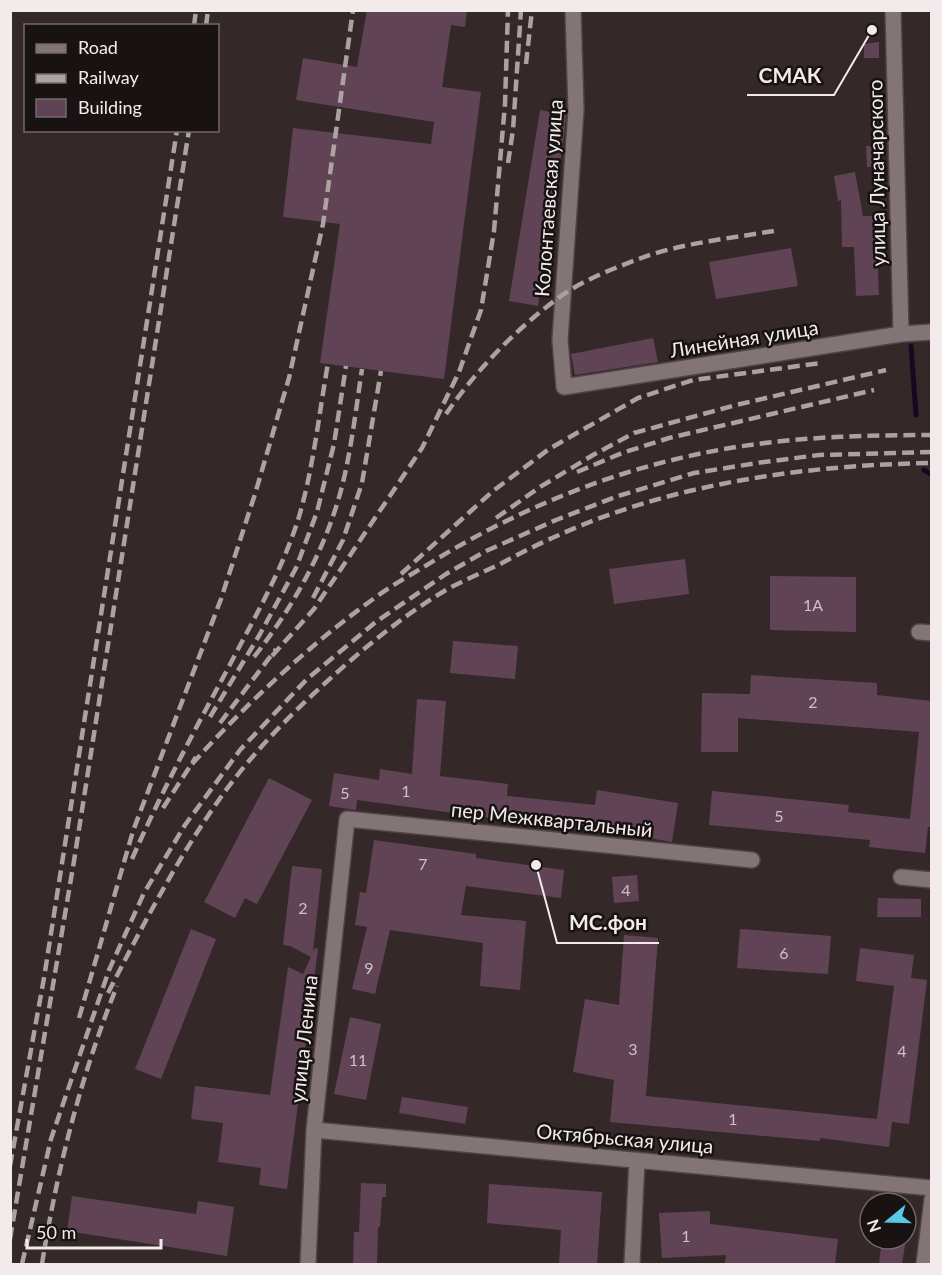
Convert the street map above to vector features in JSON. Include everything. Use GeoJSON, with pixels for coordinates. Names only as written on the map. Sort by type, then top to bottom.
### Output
{"type":"FeatureCollection","features":[{"type":"Feature","properties":{"kind":"street","name":"Колонтаевская улица"},"geometry":{"type":"LineString","coordinates":[[564,387],[560,340],[576,110],[573,10]]}},
{"type":"Feature","properties":{"kind":"street","name":"улица Луначарского"},"geometry":{"type":"LineString","coordinates":[[893,10],[901,334]]}},
{"type":"Feature","properties":{"kind":"street","name":"Линейная улица"},"geometry":{"type":"LineString","coordinates":[[564,387],[901,334],[932,332]]}},
{"type":"Feature","properties":{"kind":"street","name":"пер Межквартальный"},"geometry":{"type":"LineString","coordinates":[[347,819],[752,860]]}},
{"type":"Feature","properties":{"kind":"street","name":"улица Ленина"},"geometry":{"type":"LineString","coordinates":[[308,1264],[314,1130],[347,819]]}},
{"type":"Feature","properties":{"kind":"street"},"geometry":{"type":"LineString","coordinates":[[901,877],[932,880]]}},
{"type":"Feature","properties":{"kind":"street","name":"Октябрьская улица"},"geometry":{"type":"LineString","coordinates":[[314,1130],[932,1188]]}},
{"type":"Feature","properties":{"kind":"street"},"geometry":{"type":"LineString","coordinates":[[632,1264],[637,1160]]}},
{"type":"Feature","properties":{"kind":"street"},"geometry":{"type":"LineString","coordinates":[[924,1264],[932,1199]]}},
{"type":"Feature","properties":{"kind":"building"},"geometry":{"type":"Polygon","coordinates":[[[367,10],[467,10],[465,27],[451,25],[442,87],[481,92],[444,379],[320,363],[340,224],[283,217],[293,128],[431,144],[434,122],[296,100],[303,58],[357,67],[367,10]]]}},
{"type":"Feature","properties":{"kind":"building"},"geometry":{"type":"Polygon","coordinates":[[[879,42],[879,58],[864,58],[864,44],[879,42]]]}},
{"type":"Feature","properties":{"kind":"building"},"geometry":{"type":"Polygon","coordinates":[[[540,110],[566,115],[538,306],[509,301],[540,110]]]}},
{"type":"Feature","properties":{"kind":"building"},"geometry":{"type":"Polygon","coordinates":[[[866,146],[880,146],[880,167],[867,167],[866,146]]]}},
{"type":"Feature","properties":{"kind":"building"},"geometry":{"type":"Polygon","coordinates":[[[855,172],[863,216],[880,216],[881,247],[877,247],[879,295],[856,296],[854,247],[842,247],[841,200],[838,201],[834,176],[855,172]]]}},
{"type":"Feature","properties":{"kind":"building"},"geometry":{"type":"Polygon","coordinates":[[[791,248],[798,286],[716,299],[709,262],[791,248]]]}},
{"type":"Feature","properties":{"kind":"building"},"geometry":{"type":"Polygon","coordinates":[[[653,338],[658,362],[575,375],[571,354],[653,338]]]}},
{"type":"Feature","properties":{"kind":"building"},"geometry":{"type":"Polygon","coordinates":[[[685,559],[689,594],[614,604],[609,569],[685,559]]]}},
{"type":"Feature","properties":{"kind":"building"},"geometry":{"type":"Polygon","coordinates":[[[770,576],[856,577],[856,632],[770,630],[770,576]]]}},
{"type":"Feature","properties":{"kind":"building"},"geometry":{"type":"Polygon","coordinates":[[[453,641],[518,646],[515,679],[450,673],[453,641]]]}},
{"type":"Feature","properties":{"kind":"building"},"geometry":{"type":"Polygon","coordinates":[[[751,675],[877,683],[877,695],[932,701],[932,827],[928,827],[925,853],[869,847],[870,840],[709,825],[712,791],[849,805],[848,812],[910,819],[919,732],[738,718],[738,752],[701,752],[702,693],[750,694],[751,675]]]}},
{"type":"Feature","properties":{"kind":"building"},"geometry":{"type":"Polygon","coordinates":[[[417,699],[446,701],[440,776],[508,784],[507,796],[595,805],[597,790],[678,803],[672,842],[581,826],[581,830],[527,825],[528,823],[357,800],[356,810],[329,806],[334,773],[379,780],[380,769],[412,774],[417,699]]]}},
{"type":"Feature","properties":{"kind":"building"},"geometry":{"type":"Polygon","coordinates":[[[269,778],[312,800],[257,904],[245,898],[235,918],[204,902],[269,778]]]}},
{"type":"Feature","properties":{"kind":"building"},"geometry":{"type":"Polygon","coordinates":[[[374,840],[476,854],[476,858],[564,870],[561,898],[466,886],[461,915],[526,921],[520,990],[480,986],[483,943],[390,930],[375,994],[352,989],[367,927],[355,925],[360,892],[366,893],[374,840]]]}},
{"type":"Feature","properties":{"kind":"building"},"geometry":{"type":"Polygon","coordinates":[[[292,866],[322,869],[313,952],[315,948],[318,949],[287,1189],[259,1185],[261,1168],[218,1162],[223,1123],[191,1119],[195,1086],[270,1095],[288,967],[303,974],[311,957],[290,946],[283,945],[292,866]]]}},
{"type":"Feature","properties":{"kind":"building"},"geometry":{"type":"Polygon","coordinates":[[[637,875],[639,901],[614,903],[612,877],[637,875]]]}},
{"type":"Feature","properties":{"kind":"building"},"geometry":{"type":"Polygon","coordinates":[[[878,898],[921,899],[921,917],[877,917],[878,898]]]}},
{"type":"Feature","properties":{"kind":"building"},"geometry":{"type":"Polygon","coordinates":[[[191,929],[216,939],[161,1079],[135,1069],[191,929]]]}},
{"type":"Feature","properties":{"kind":"building"},"geometry":{"type":"Polygon","coordinates":[[[740,929],[831,936],[828,974],[737,968],[740,929]]]}},
{"type":"Feature","properties":{"kind":"building"},"geometry":{"type":"Polygon","coordinates":[[[624,935],[658,938],[646,1096],[877,1119],[894,986],[856,981],[860,948],[914,955],[911,978],[927,980],[909,1124],[892,1122],[889,1147],[820,1138],[820,1141],[610,1122],[614,1080],[573,1072],[585,999],[619,1005],[624,935]]]}},
{"type":"Feature","properties":{"kind":"building"},"geometry":{"type":"Polygon","coordinates":[[[350,1017],[381,1024],[366,1100],[334,1094],[350,1017]]]}},
{"type":"Feature","properties":{"kind":"building"},"geometry":{"type":"Polygon","coordinates":[[[402,1097],[468,1107],[465,1124],[399,1113],[402,1097]]]}},
{"type":"Feature","properties":{"kind":"building"},"geometry":{"type":"Polygon","coordinates":[[[361,1183],[386,1184],[386,1197],[382,1197],[380,1227],[378,1227],[377,1264],[353,1264],[354,1232],[359,1232],[361,1183]]]}},
{"type":"Feature","properties":{"kind":"building"},"geometry":{"type":"Polygon","coordinates":[[[489,1184],[602,1192],[597,1264],[559,1264],[561,1230],[487,1223],[489,1184]]]}},
{"type":"Feature","properties":{"kind":"building"},"geometry":{"type":"Polygon","coordinates":[[[72,1196],[196,1214],[198,1201],[234,1207],[227,1256],[67,1231],[72,1196]]]}},
{"type":"Feature","properties":{"kind":"building"},"geometry":{"type":"Polygon","coordinates":[[[710,1211],[710,1224],[838,1239],[835,1264],[725,1264],[726,1255],[662,1258],[659,1213],[710,1211]]]}},
{"type":"Feature","properties":{"kind":"building"},"geometry":{"type":"Polygon","coordinates":[[[881,1251],[904,1251],[902,1264],[879,1264],[881,1251]]]}},
{"type":"Feature","properties":{"kind":"waterway"},"geometry":{"type":"LineString","coordinates":[[911,346],[916,415]]}},
{"type":"Feature","properties":{"kind":"waterway"},"geometry":{"type":"LineString","coordinates":[[924,470],[932,475]]}},
{"type":"Feature","properties":{"kind":"railway"},"geometry":{"type":"LineString","coordinates":[[194,24],[196,10]]}},
{"type":"Feature","properties":{"kind":"railway"},"geometry":{"type":"LineString","coordinates":[[206,24],[208,10]]}},
{"type":"Feature","properties":{"kind":"railway"},"geometry":{"type":"LineString","coordinates":[[79,1018],[133,831],[221,599],[289,378],[323,224],[353,10]]}},
{"type":"Feature","properties":{"kind":"railway"},"geometry":{"type":"LineString","coordinates":[[272,656],[314,609],[422,448],[459,372],[481,310],[494,231],[505,104],[508,10]]}},
{"type":"Feature","properties":{"kind":"railway"},"geometry":{"type":"LineString","coordinates":[[508,163],[513,130],[521,10]]}},
{"type":"Feature","properties":{"kind":"railway"},"geometry":{"type":"LineString","coordinates":[[526,64],[532,10]]}},
{"type":"Feature","properties":{"kind":"railway"},"geometry":{"type":"LineString","coordinates":[[10,1166],[44,978],[177,132]]}},
{"type":"Feature","properties":{"kind":"railway"},"geometry":{"type":"LineString","coordinates":[[10,1239],[74,861],[189,132]]}},
{"type":"Feature","properties":{"kind":"railway"},"geometry":{"type":"LineString","coordinates":[[446,414],[484,365],[513,336],[545,308],[580,284],[612,269],[660,252],[779,230]]}},
{"type":"Feature","properties":{"kind":"railway"},"geometry":{"type":"LineString","coordinates":[[132,859],[177,764],[265,597],[291,540],[308,482],[328,363]]}},
{"type":"Feature","properties":{"kind":"railway"},"geometry":{"type":"LineString","coordinates":[[401,574],[493,491],[549,449],[638,398],[693,380],[821,363]]}},
{"type":"Feature","properties":{"kind":"railway"},"geometry":{"type":"LineString","coordinates":[[210,717],[260,634],[296,568],[317,512],[334,444],[346,366]]}},
{"type":"Feature","properties":{"kind":"railway"},"geometry":{"type":"LineString","coordinates":[[254,657],[298,592],[332,520],[340,495],[353,432],[362,369]]}},
{"type":"Feature","properties":{"kind":"railway"},"geometry":{"type":"LineString","coordinates":[[496,518],[540,487],[634,433],[736,405],[886,370]]}},
{"type":"Feature","properties":{"kind":"railway"},"geometry":{"type":"LineString","coordinates":[[313,598],[343,540],[362,483],[381,371]]}},
{"type":"Feature","properties":{"kind":"railway"},"geometry":{"type":"LineString","coordinates":[[577,472],[622,453],[669,438],[874,390]]}},
{"type":"Feature","properties":{"kind":"railway"},"geometry":{"type":"LineString","coordinates":[[192,764],[280,676],[351,615],[387,589],[457,547],[528,511],[641,468],[719,450],[772,442],[825,438],[932,435]]}},
{"type":"Feature","properties":{"kind":"railway"},"geometry":{"type":"LineString","coordinates":[[22,1264],[51,1139],[109,970],[144,893],[185,825],[240,750],[307,679],[377,621],[446,574],[486,551],[618,496],[694,473],[764,462],[819,455],[932,452]]}},
{"type":"Feature","properties":{"kind":"railway"},"geometry":{"type":"LineString","coordinates":[[108,993],[178,863],[209,814],[248,762],[284,723],[336,673],[381,635],[429,600],[552,538],[648,502],[741,480],[789,473],[932,463]]}},
{"type":"Feature","properties":{"kind":"railway"},"geometry":{"type":"LineString","coordinates":[[220,723],[276,649]]}},
{"type":"Feature","properties":{"kind":"railway"},"geometry":{"type":"LineString","coordinates":[[163,808],[196,757]]}},
{"type":"Feature","properties":{"kind":"railway"},"geometry":{"type":"LineString","coordinates":[[42,1264],[55,1193],[81,1088],[117,986]]}},
{"type":"Feature","properties":{"kind":"place","name":"СМАК"},"geometry":{"type":"Point","coordinates":[872,30]}},
{"type":"Feature","properties":{"kind":"place","name":"МС.фон"},"geometry":{"type":"Point","coordinates":[536,865]}}]}
